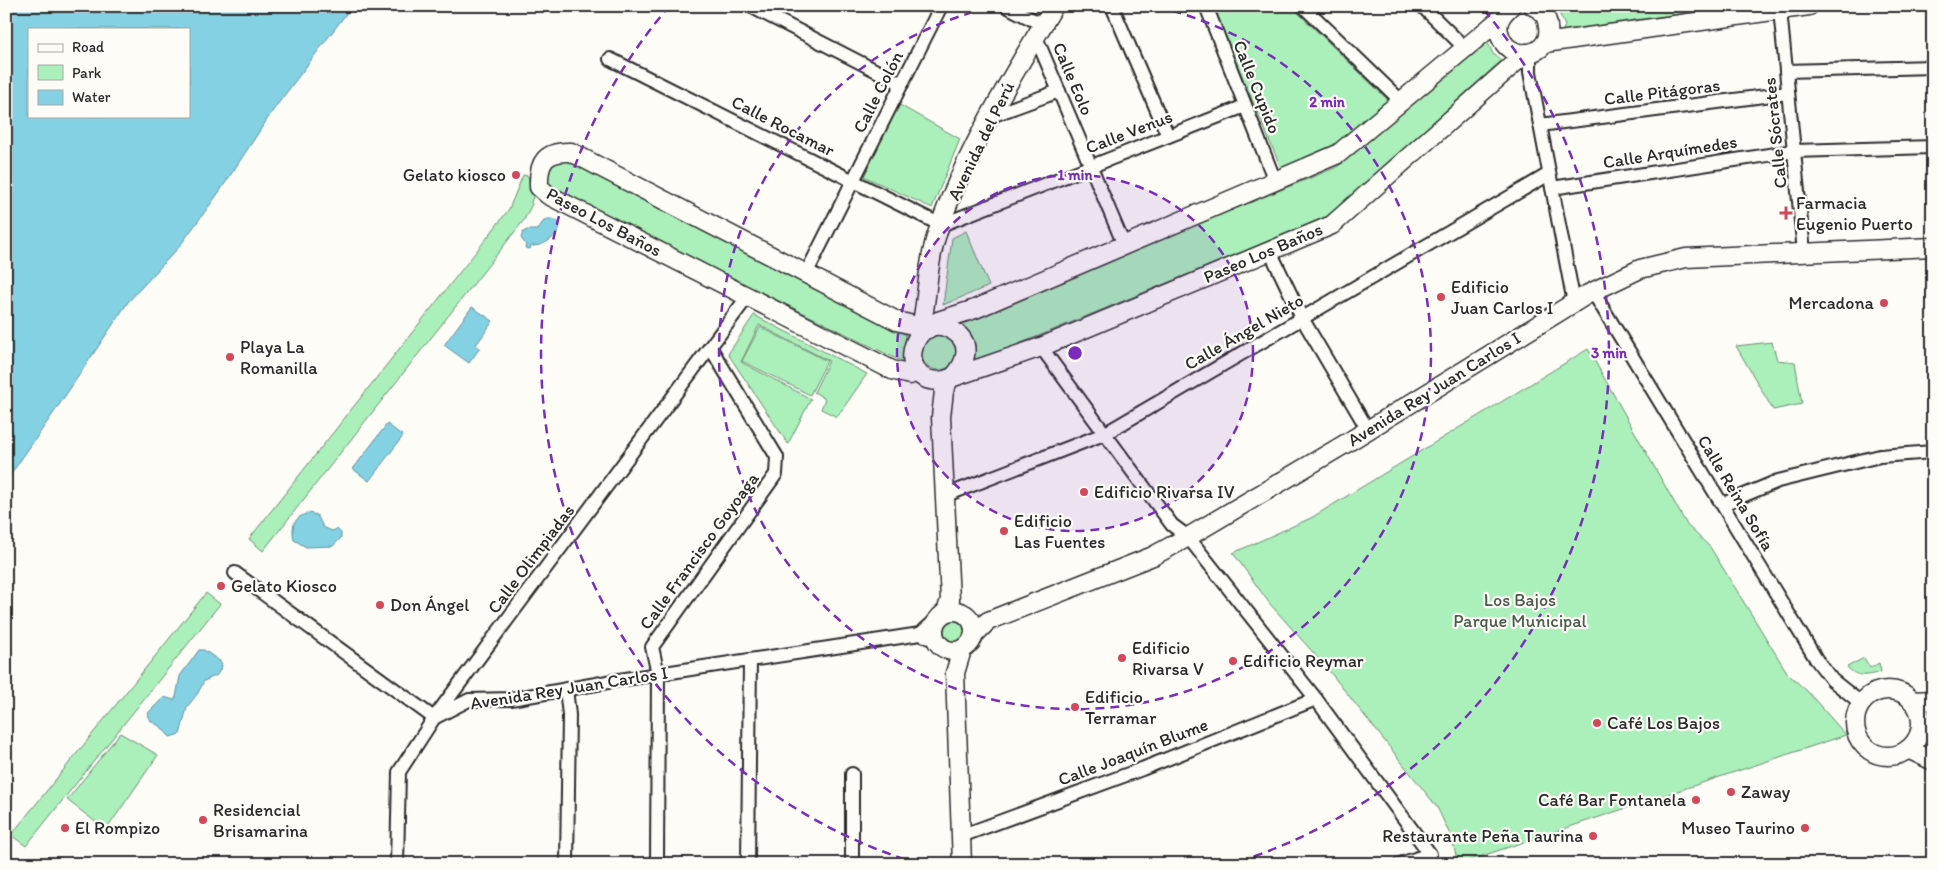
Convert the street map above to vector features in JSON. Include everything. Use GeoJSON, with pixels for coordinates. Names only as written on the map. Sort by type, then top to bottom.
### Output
{"type":"FeatureCollection","features":[{"type":"Feature","properties":{"kind":"street"},"geometry":{"type":"LineString","coordinates":[[750,6],[902,84]]}},
{"type":"Feature","properties":{"kind":"street","name":"Calle Colón"},"geometry":{"type":"LineString","coordinates":[[806,274],[941,6]]}},
{"type":"Feature","properties":{"kind":"street"},"geometry":{"type":"LineString","coordinates":[[1006,6],[1039,31]]}},
{"type":"Feature","properties":{"kind":"street","name":"Avenida del Perú"},"geometry":{"type":"LineString","coordinates":[[929,328],[928,283],[936,239],[941,224],[958,181],[991,116],[1054,6]]}},
{"type":"Feature","properties":{"kind":"street"},"geometry":{"type":"LineString","coordinates":[[1112,6],[1168,136]]}},
{"type":"Feature","properties":{"kind":"street","name":"Calle Cupido"},"geometry":{"type":"LineString","coordinates":[[1206,6],[1275,181]]}},
{"type":"Feature","properties":{"kind":"street"},"geometry":{"type":"LineString","coordinates":[[1303,6],[1401,102]]}},
{"type":"Feature","properties":{"kind":"street"},"geometry":{"type":"LineString","coordinates":[[1422,6],[1465,48]]}},
{"type":"Feature","properties":{"kind":"street"},"geometry":{"type":"LineString","coordinates":[[941,417],[935,397],[912,361],[912,350],[929,328],[1338,154],[1499,20],[1511,6]]}},
{"type":"Feature","properties":{"kind":"street"},"geometry":{"type":"LineString","coordinates":[[1533,6],[1541,10],[1547,18],[1549,32],[1545,43],[1809,6]]}},
{"type":"Feature","properties":{"kind":"street","name":"Calle Sócrates"},"geometry":{"type":"LineString","coordinates":[[1780,10],[1804,252]]}},
{"type":"Feature","properties":{"kind":"street"},"geometry":{"type":"LineString","coordinates":[[1499,20],[1500,39],[1506,47],[1514,52],[1528,53],[1574,303]]}},
{"type":"Feature","properties":{"kind":"street","name":"Calle Eolo"},"geometry":{"type":"LineString","coordinates":[[1039,31],[1059,91],[1124,245]]}},
{"type":"Feature","properties":{"kind":"street","name":"Paseo Los Baños"},"geometry":{"type":"LineString","coordinates":[[951,377],[1041,347],[1332,225],[1528,53],[1537,50],[1545,43]]}},
{"type":"Feature","properties":{"kind":"street","name":"Calle Rocamar"},"geometry":{"type":"LineString","coordinates":[[610,59],[941,224]]}},
{"type":"Feature","properties":{"kind":"street"},"geometry":{"type":"LineString","coordinates":[[1786,71],[1933,67]]}},
{"type":"Feature","properties":{"kind":"street"},"geometry":{"type":"LineString","coordinates":[[991,116],[1059,91]]}},
{"type":"Feature","properties":{"kind":"street","name":"Calle Pitágoras"},"geometry":{"type":"LineString","coordinates":[[1540,125],[1788,93]]}},
{"type":"Feature","properties":{"kind":"street","name":"Calle Venus"},"geometry":{"type":"LineString","coordinates":[[941,224],[1245,106]]}},
{"type":"Feature","properties":{"kind":"street","name":"Calle Arquímedes"},"geometry":{"type":"LineString","coordinates":[[1552,188],[1794,151],[1933,147]]}},
{"type":"Feature","properties":{"kind":"street","name":"Paseo Los Baños"},"geometry":{"type":"LineString","coordinates":[[920,374],[910,375],[892,370],[548,195],[539,187],[538,174],[544,159],[557,151],[571,152],[897,321],[929,328]]}},
{"type":"Feature","properties":{"kind":"street","name":"Calle Ángel Nieto"},"geometry":{"type":"LineString","coordinates":[[944,496],[1104,434],[1549,174]]}},
{"type":"Feature","properties":{"kind":"street","name":"Avenida Rey Juan Carlos I"},"geometry":{"type":"LineString","coordinates":[[434,718],[469,700],[511,698],[920,634],[961,617],[1153,556],[1368,430],[1592,292],[1640,269],[1686,258],[1933,247]]}},
{"type":"Feature","properties":{"kind":"street"},"geometry":{"type":"LineString","coordinates":[[1270,250],[1302,318],[1368,430]]}},
{"type":"Feature","properties":{"kind":"street","name":"Calle Reina Sofía"},"geometry":{"type":"LineString","coordinates":[[1592,292],[1816,659],[1832,680],[1861,703]]}},
{"type":"Feature","properties":{"kind":"street","name":"Calle Olimpiadas"},"geometry":{"type":"LineString","coordinates":[[397,864],[399,772],[434,718],[748,296]]}},
{"type":"Feature","properties":{"kind":"street"},"geometry":{"type":"LineString","coordinates":[[920,634],[948,647],[968,646],[961,617],[944,496],[941,417],[944,391],[951,377],[962,367],[966,353],[964,344],[955,332],[929,328]]}},
{"type":"Feature","properties":{"kind":"street","name":"Calle Francisco Goyoaga"},"geometry":{"type":"LineString","coordinates":[[658,864],[658,674],[652,647],[776,474],[777,457],[710,347]]}},
{"type":"Feature","properties":{"kind":"street"},"geometry":{"type":"LineString","coordinates":[[1041,347],[1172,525],[1188,537],[1316,699],[1430,854],[1400,864]]}},
{"type":"Feature","properties":{"kind":"street"},"geometry":{"type":"LineString","coordinates":[[920,374],[932,380],[951,377]]}},
{"type":"Feature","properties":{"kind":"street"},"geometry":{"type":"LineString","coordinates":[[1723,504],[1778,482],[1880,456],[1933,452]]}},
{"type":"Feature","properties":{"kind":"street"},"geometry":{"type":"LineString","coordinates":[[236,573],[434,718]]}},
{"type":"Feature","properties":{"kind":"street"},"geometry":{"type":"LineString","coordinates":[[961,617],[934,627],[934,634],[948,647],[955,673],[962,864]]}},
{"type":"Feature","properties":{"kind":"street"},"geometry":{"type":"LineString","coordinates":[[748,864],[750,660]]}},
{"type":"Feature","properties":{"kind":"street"},"geometry":{"type":"LineString","coordinates":[[566,689],[568,715],[568,864]]}},
{"type":"Feature","properties":{"kind":"street"},"geometry":{"type":"LineString","coordinates":[[1886,690],[1905,695],[1912,701],[1927,722],[1915,742],[1908,749],[1886,756],[1871,751],[1864,746],[1855,724],[1858,709],[1868,696],[1886,690]]}},
{"type":"Feature","properties":{"kind":"street","name":"Calle Joaquín Blume"},"geometry":{"type":"LineString","coordinates":[[961,836],[1142,769],[1316,699]]}},
{"type":"Feature","properties":{"kind":"street"},"geometry":{"type":"LineString","coordinates":[[1912,701],[1933,700]]}},
{"type":"Feature","properties":{"kind":"street"},"geometry":{"type":"LineString","coordinates":[[1908,749],[1933,761]]}},
{"type":"Feature","properties":{"kind":"street"},"geometry":{"type":"LineString","coordinates":[[852,774],[852,864]]}},
{"type":"Feature","properties":{"kind":"green space"},"geometry":{"type":"Polygon","coordinates":[[[1212,6],[1291,6],[1389,101],[1329,152],[1282,170],[1212,6]]]}},
{"type":"Feature","properties":{"kind":"green space"},"geometry":{"type":"Polygon","coordinates":[[[1554,6],[1760,6],[1560,35],[1565,26],[1557,8],[1554,6]]]}},
{"type":"Feature","properties":{"kind":"green space"},"geometry":{"type":"Polygon","coordinates":[[[1487,41],[1493,54],[1502,60],[1329,216],[973,363],[976,342],[958,322],[1337,167],[1487,41]]]}},
{"type":"Feature","properties":{"kind":"green space"},"geometry":{"type":"Polygon","coordinates":[[[896,103],[960,139],[932,208],[861,175],[896,103]]]}},
{"type":"Feature","properties":{"kind":"green space"},"geometry":{"type":"Polygon","coordinates":[[[559,160],[570,161],[906,335],[903,362],[551,189],[545,177],[550,166],[559,160]]]}},
{"type":"Feature","properties":{"kind":"green space"},"geometry":{"type":"Polygon","coordinates":[[[523,175],[528,176],[533,197],[532,204],[524,220],[263,551],[249,539],[509,209],[523,175]]]}},
{"type":"Feature","properties":{"kind":"green space"},"geometry":{"type":"Polygon","coordinates":[[[966,231],[989,286],[943,305],[952,238],[966,231]]]}},
{"type":"Feature","properties":{"kind":"green space"},"geometry":{"type":"Polygon","coordinates":[[[754,315],[867,374],[837,417],[821,409],[825,399],[814,392],[829,361],[759,325],[741,362],[811,399],[788,444],[728,354],[754,315]]]}},
{"type":"Feature","properties":{"kind":"green space"},"geometry":{"type":"Polygon","coordinates":[[[760,327],[827,361],[810,395],[742,361],[760,327]]]}},
{"type":"Feature","properties":{"kind":"green space"},"geometry":{"type":"Polygon","coordinates":[[[939,334],[946,335],[952,339],[956,345],[956,359],[952,365],[946,369],[939,370],[932,369],[926,365],[922,359],[921,352],[922,345],[926,339],[932,335],[939,334]]]}},
{"type":"Feature","properties":{"kind":"green space"},"geometry":{"type":"Polygon","coordinates":[[[1772,342],[1777,360],[1795,362],[1802,404],[1773,410],[1736,346],[1772,342]]]}},
{"type":"Feature","properties":{"kind":"green space","name":"Los Bajos Parque Municipal"},"geometry":{"type":"Polygon","coordinates":[[[1588,349],[1687,525],[1710,547],[1788,674],[1807,691],[1846,735],[1458,864],[1452,839],[1437,807],[1326,667],[1270,604],[1233,553],[1311,518],[1588,349]]]}},
{"type":"Feature","properties":{"kind":"green space"},"geometry":{"type":"Polygon","coordinates":[[[206,593],[220,604],[26,846],[11,835],[206,593]]]}},
{"type":"Feature","properties":{"kind":"green space"},"geometry":{"type":"Polygon","coordinates":[[[955,620],[963,623],[966,631],[963,639],[955,642],[947,639],[944,631],[947,623],[955,620]]]}},
{"type":"Feature","properties":{"kind":"green space"},"geometry":{"type":"Polygon","coordinates":[[[1864,658],[1870,668],[1879,663],[1881,672],[1863,675],[1851,671],[1847,667],[1864,658]]]}},
{"type":"Feature","properties":{"kind":"green space"},"geometry":{"type":"Polygon","coordinates":[[[120,733],[158,755],[106,830],[67,800],[120,733]]]}},
{"type":"Feature","properties":{"kind":"water"},"geometry":{"type":"Polygon","coordinates":[[[6,6],[352,6],[274,109],[220,191],[179,247],[128,302],[6,481],[6,6]]]}},
{"type":"Feature","properties":{"kind":"water"},"geometry":{"type":"Polygon","coordinates":[[[547,219],[555,220],[559,223],[560,227],[553,238],[539,245],[531,246],[530,249],[525,248],[526,245],[521,238],[523,232],[537,230],[547,219]]]}},
{"type":"Feature","properties":{"kind":"water"},"geometry":{"type":"Polygon","coordinates":[[[472,307],[493,321],[476,345],[480,348],[469,363],[444,345],[472,307]]]}},
{"type":"Feature","properties":{"kind":"water"},"geometry":{"type":"Polygon","coordinates":[[[387,424],[403,436],[369,481],[353,469],[387,424]]]}},
{"type":"Feature","properties":{"kind":"water"},"geometry":{"type":"Polygon","coordinates":[[[309,513],[317,515],[323,527],[332,531],[337,529],[341,533],[341,538],[333,546],[306,547],[294,540],[293,526],[295,522],[300,517],[309,513]]]}},
{"type":"Feature","properties":{"kind":"water"},"geometry":{"type":"Polygon","coordinates":[[[199,650],[204,650],[221,662],[222,666],[217,675],[204,681],[198,693],[187,707],[180,734],[170,737],[161,727],[151,721],[148,715],[149,712],[164,697],[174,700],[180,676],[199,650]]]}},
{"type":"Feature","properties":{"kind":"place","name":"Gelato kiosco"},"geometry":{"type":"Point","coordinates":[516,175]}},
{"type":"Feature","properties":{"kind":"place","name":"Farmacia Eugenio Puerto"},"geometry":{"type":"Point","coordinates":[1786,213]}},
{"type":"Feature","properties":{"kind":"place","name":"Edificio Juan Carlos I"},"geometry":{"type":"Point","coordinates":[1441,297]}},
{"type":"Feature","properties":{"kind":"place","name":"Mercadona"},"geometry":{"type":"Point","coordinates":[1884,303]}},
{"type":"Feature","properties":{"kind":"place","name":"Playa La Romanilla"},"geometry":{"type":"Point","coordinates":[230,357]}},
{"type":"Feature","properties":{"kind":"place","name":"Edificio Rivarsa IV"},"geometry":{"type":"Point","coordinates":[1084,492]}},
{"type":"Feature","properties":{"kind":"place","name":"Edificio Las Fuentes"},"geometry":{"type":"Point","coordinates":[1004,531]}},
{"type":"Feature","properties":{"kind":"place","name":"Gelato Kiosco"},"geometry":{"type":"Point","coordinates":[221,586]}},
{"type":"Feature","properties":{"kind":"place","name":"Don Ángel"},"geometry":{"type":"Point","coordinates":[380,605]}},
{"type":"Feature","properties":{"kind":"place","name":"Edificio Rivarsa V"},"geometry":{"type":"Point","coordinates":[1122,658]}},
{"type":"Feature","properties":{"kind":"place","name":"Edificio Reymar"},"geometry":{"type":"Point","coordinates":[1233,661]}},
{"type":"Feature","properties":{"kind":"place","name":"Edificio Terramar"},"geometry":{"type":"Point","coordinates":[1075,707]}},
{"type":"Feature","properties":{"kind":"place","name":"Café Los Bajos"},"geometry":{"type":"Point","coordinates":[1597,723]}},
{"type":"Feature","properties":{"kind":"place","name":"Zaway"},"geometry":{"type":"Point","coordinates":[1731,792]}},
{"type":"Feature","properties":{"kind":"place","name":"Café Bar Fontanela"},"geometry":{"type":"Point","coordinates":[1696,800]}},
{"type":"Feature","properties":{"kind":"place","name":"Residencial Brisamarina"},"geometry":{"type":"Point","coordinates":[203,820]}},
{"type":"Feature","properties":{"kind":"place","name":"El Rompizo"},"geometry":{"type":"Point","coordinates":[65,828]}},
{"type":"Feature","properties":{"kind":"place","name":"Museo Taurino"},"geometry":{"type":"Point","coordinates":[1805,828]}},
{"type":"Feature","properties":{"kind":"place","name":"Restaurante Peña Taurina"},"geometry":{"type":"Point","coordinates":[1593,836]}}]}
